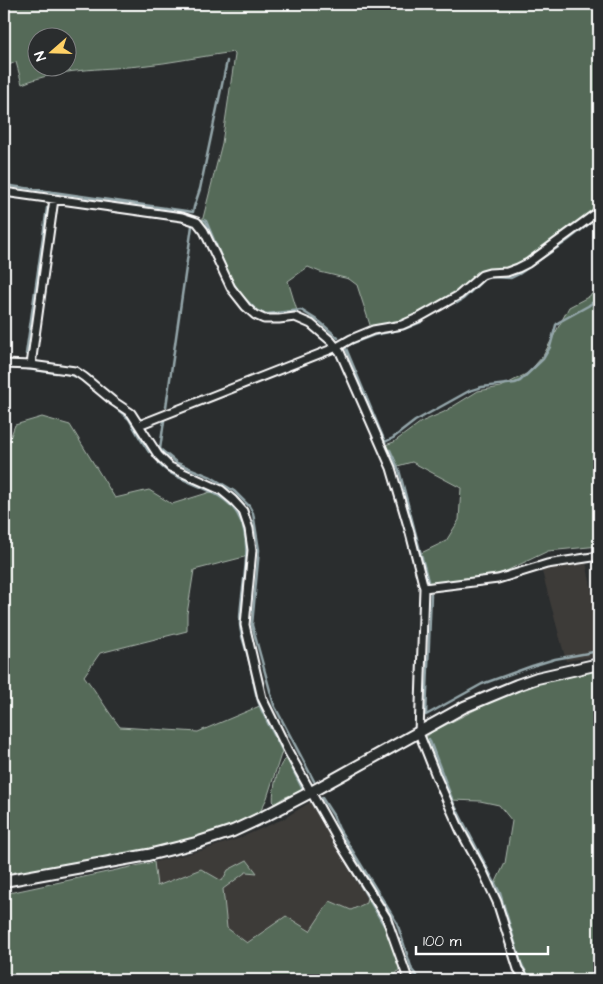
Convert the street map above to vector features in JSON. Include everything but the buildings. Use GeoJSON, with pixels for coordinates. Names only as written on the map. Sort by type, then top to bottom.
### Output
{"type":"FeatureCollection","features":[{"type":"Feature","properties":{"kind":"street"},"geometry":{"type":"LineString","coordinates":[[4,192],[182,218],[197,222],[204,231],[231,288],[246,307],[255,315],[264,319],[295,317],[303,320],[311,324],[337,347],[391,468],[424,588],[419,733],[460,830],[497,902],[518,969],[526,980]]}},
{"type":"Feature","properties":{"kind":"street"},"geometry":{"type":"LineString","coordinates":[[31,365],[54,199]]}},
{"type":"Feature","properties":{"kind":"street"},"geometry":{"type":"LineString","coordinates":[[139,425],[337,347],[351,338],[373,330],[402,325],[420,318],[459,295],[482,275],[507,272],[518,268],[599,211]]}},
{"type":"Feature","properties":{"kind":"street"},"geometry":{"type":"LineString","coordinates":[[4,364],[31,365],[75,371],[131,413],[158,456],[170,467],[220,490],[243,511],[249,529],[252,550],[245,625],[262,698],[288,752],[339,842],[386,918],[406,976],[410,980]]}},
{"type":"Feature","properties":{"kind":"street"},"geometry":{"type":"LineString","coordinates":[[424,588],[498,579],[547,564],[599,556]]}},
{"type":"Feature","properties":{"kind":"street"},"geometry":{"type":"LineString","coordinates":[[4,881],[148,855],[233,831],[312,792],[464,707],[544,676],[599,664]]}},
{"type":"Feature","properties":{"kind":"shaded area"},"geometry":{"type":"Polygon","coordinates":[[[586,562],[599,624],[599,656],[566,661],[541,568],[586,562]]]}},
{"type":"Feature","properties":{"kind":"shaded area"},"geometry":{"type":"Polygon","coordinates":[[[312,801],[368,892],[366,903],[351,910],[330,901],[310,931],[286,916],[247,943],[227,928],[223,889],[246,872],[256,873],[247,860],[222,881],[201,869],[157,886],[154,862],[203,850],[237,839],[283,819],[312,801]]]}},
{"type":"Feature","properties":{"kind":"green space"},"geometry":{"type":"Polygon","coordinates":[[[4,4],[599,4],[599,207],[592,214],[518,265],[508,270],[489,270],[457,293],[414,317],[371,328],[357,285],[349,279],[308,267],[288,281],[298,314],[268,317],[257,314],[241,297],[218,258],[209,232],[202,222],[222,143],[234,52],[151,65],[78,70],[78,28],[28,28],[28,78],[40,78],[22,84],[16,62],[4,67],[4,4]]]}},
{"type":"Feature","properties":{"kind":"green space"},"geometry":{"type":"Polygon","coordinates":[[[599,289],[599,546],[548,551],[502,573],[430,585],[427,583],[419,554],[446,541],[459,520],[461,488],[412,462],[394,467],[385,445],[394,442],[421,422],[444,412],[478,391],[501,387],[528,373],[543,356],[569,307],[599,289]]]}},
{"type":"Feature","properties":{"kind":"green space"},"geometry":{"type":"Polygon","coordinates":[[[42,417],[70,425],[115,498],[149,490],[172,504],[217,490],[240,513],[246,530],[248,556],[194,570],[187,614],[187,631],[100,653],[84,676],[115,721],[120,727],[198,732],[262,705],[283,748],[267,798],[259,814],[198,838],[161,847],[4,875],[4,454],[15,425],[42,417]]]}},
{"type":"Feature","properties":{"kind":"green space"},"geometry":{"type":"Polygon","coordinates":[[[599,669],[599,980],[530,980],[519,963],[494,886],[505,863],[512,821],[499,805],[480,801],[451,800],[426,737],[432,732],[508,693],[599,669]]]}},
{"type":"Feature","properties":{"kind":"green space"},"geometry":{"type":"Polygon","coordinates":[[[289,757],[306,789],[283,798],[274,804],[274,789],[278,771],[283,762],[289,757]]]}},
{"type":"Feature","properties":{"kind":"green space"},"geometry":{"type":"Polygon","coordinates":[[[247,860],[257,873],[246,872],[223,889],[227,928],[247,943],[286,916],[310,931],[330,901],[351,910],[366,903],[368,892],[384,919],[400,968],[392,980],[4,980],[4,894],[154,862],[157,886],[201,869],[222,881],[228,870],[247,860]]]}},
{"type":"Feature","properties":{"kind":"waterway"},"geometry":{"type":"LineString","coordinates":[[4,185],[193,212],[200,189],[227,61]]}},
{"type":"Feature","properties":{"kind":"waterway"},"geometry":{"type":"LineString","coordinates":[[26,354],[47,208]]}},
{"type":"Feature","properties":{"kind":"waterway"},"geometry":{"type":"LineString","coordinates":[[457,303],[484,279],[490,277],[511,278],[519,274],[599,216]]}},
{"type":"Feature","properties":{"kind":"waterway"},"geometry":{"type":"LineString","coordinates":[[204,220],[230,278],[241,295],[257,311],[267,314],[301,310],[320,322],[338,338]]}},
{"type":"Feature","properties":{"kind":"waterway"},"geometry":{"type":"LineString","coordinates":[[166,407],[192,226]]}},
{"type":"Feature","properties":{"kind":"waterway"},"geometry":{"type":"LineString","coordinates":[[385,442],[415,421],[469,391],[520,381],[543,359],[550,347],[556,325],[599,298]]}},
{"type":"Feature","properties":{"kind":"waterway"},"geometry":{"type":"LineString","coordinates":[[385,442],[345,346],[374,335],[404,329],[421,322]]}},
{"type":"Feature","properties":{"kind":"waterway"},"geometry":{"type":"LineString","coordinates":[[4,368],[20,368],[56,373]]}},
{"type":"Feature","properties":{"kind":"waterway"},"geometry":{"type":"LineString","coordinates":[[67,374],[77,377],[84,382]]}},
{"type":"Feature","properties":{"kind":"waterway"},"geometry":{"type":"LineString","coordinates":[[91,387],[129,419],[149,452]]}},
{"type":"Feature","properties":{"kind":"waterway"},"geometry":{"type":"LineString","coordinates":[[164,421],[160,449],[177,463],[211,477],[234,491],[249,506],[253,513],[259,550],[252,625],[274,705],[314,781]]}},
{"type":"Feature","properties":{"kind":"waterway"},"geometry":{"type":"LineString","coordinates":[[390,450],[399,470],[428,581]]}},
{"type":"Feature","properties":{"kind":"waterway"},"geometry":{"type":"LineString","coordinates":[[159,464],[178,477],[222,498],[231,505],[238,515],[246,540],[240,628],[258,701],[282,750]]}},
{"type":"Feature","properties":{"kind":"waterway"},"geometry":{"type":"LineString","coordinates":[[426,715],[431,594]]}},
{"type":"Feature","properties":{"kind":"waterway"},"geometry":{"type":"LineString","coordinates":[[426,715],[482,684],[555,659],[599,651]]}},
{"type":"Feature","properties":{"kind":"waterway"},"geometry":{"type":"LineString","coordinates":[[429,739],[454,804],[500,893],[521,963],[531,980]]}},
{"type":"Feature","properties":{"kind":"waterway"},"geometry":{"type":"LineString","coordinates":[[287,758],[302,788]]}},
{"type":"Feature","properties":{"kind":"waterway"},"geometry":{"type":"LineString","coordinates":[[322,798],[397,923],[412,970],[420,980]]}},
{"type":"Feature","properties":{"kind":"waterway"},"geometry":{"type":"LineString","coordinates":[[312,803],[384,925]]}}]}
